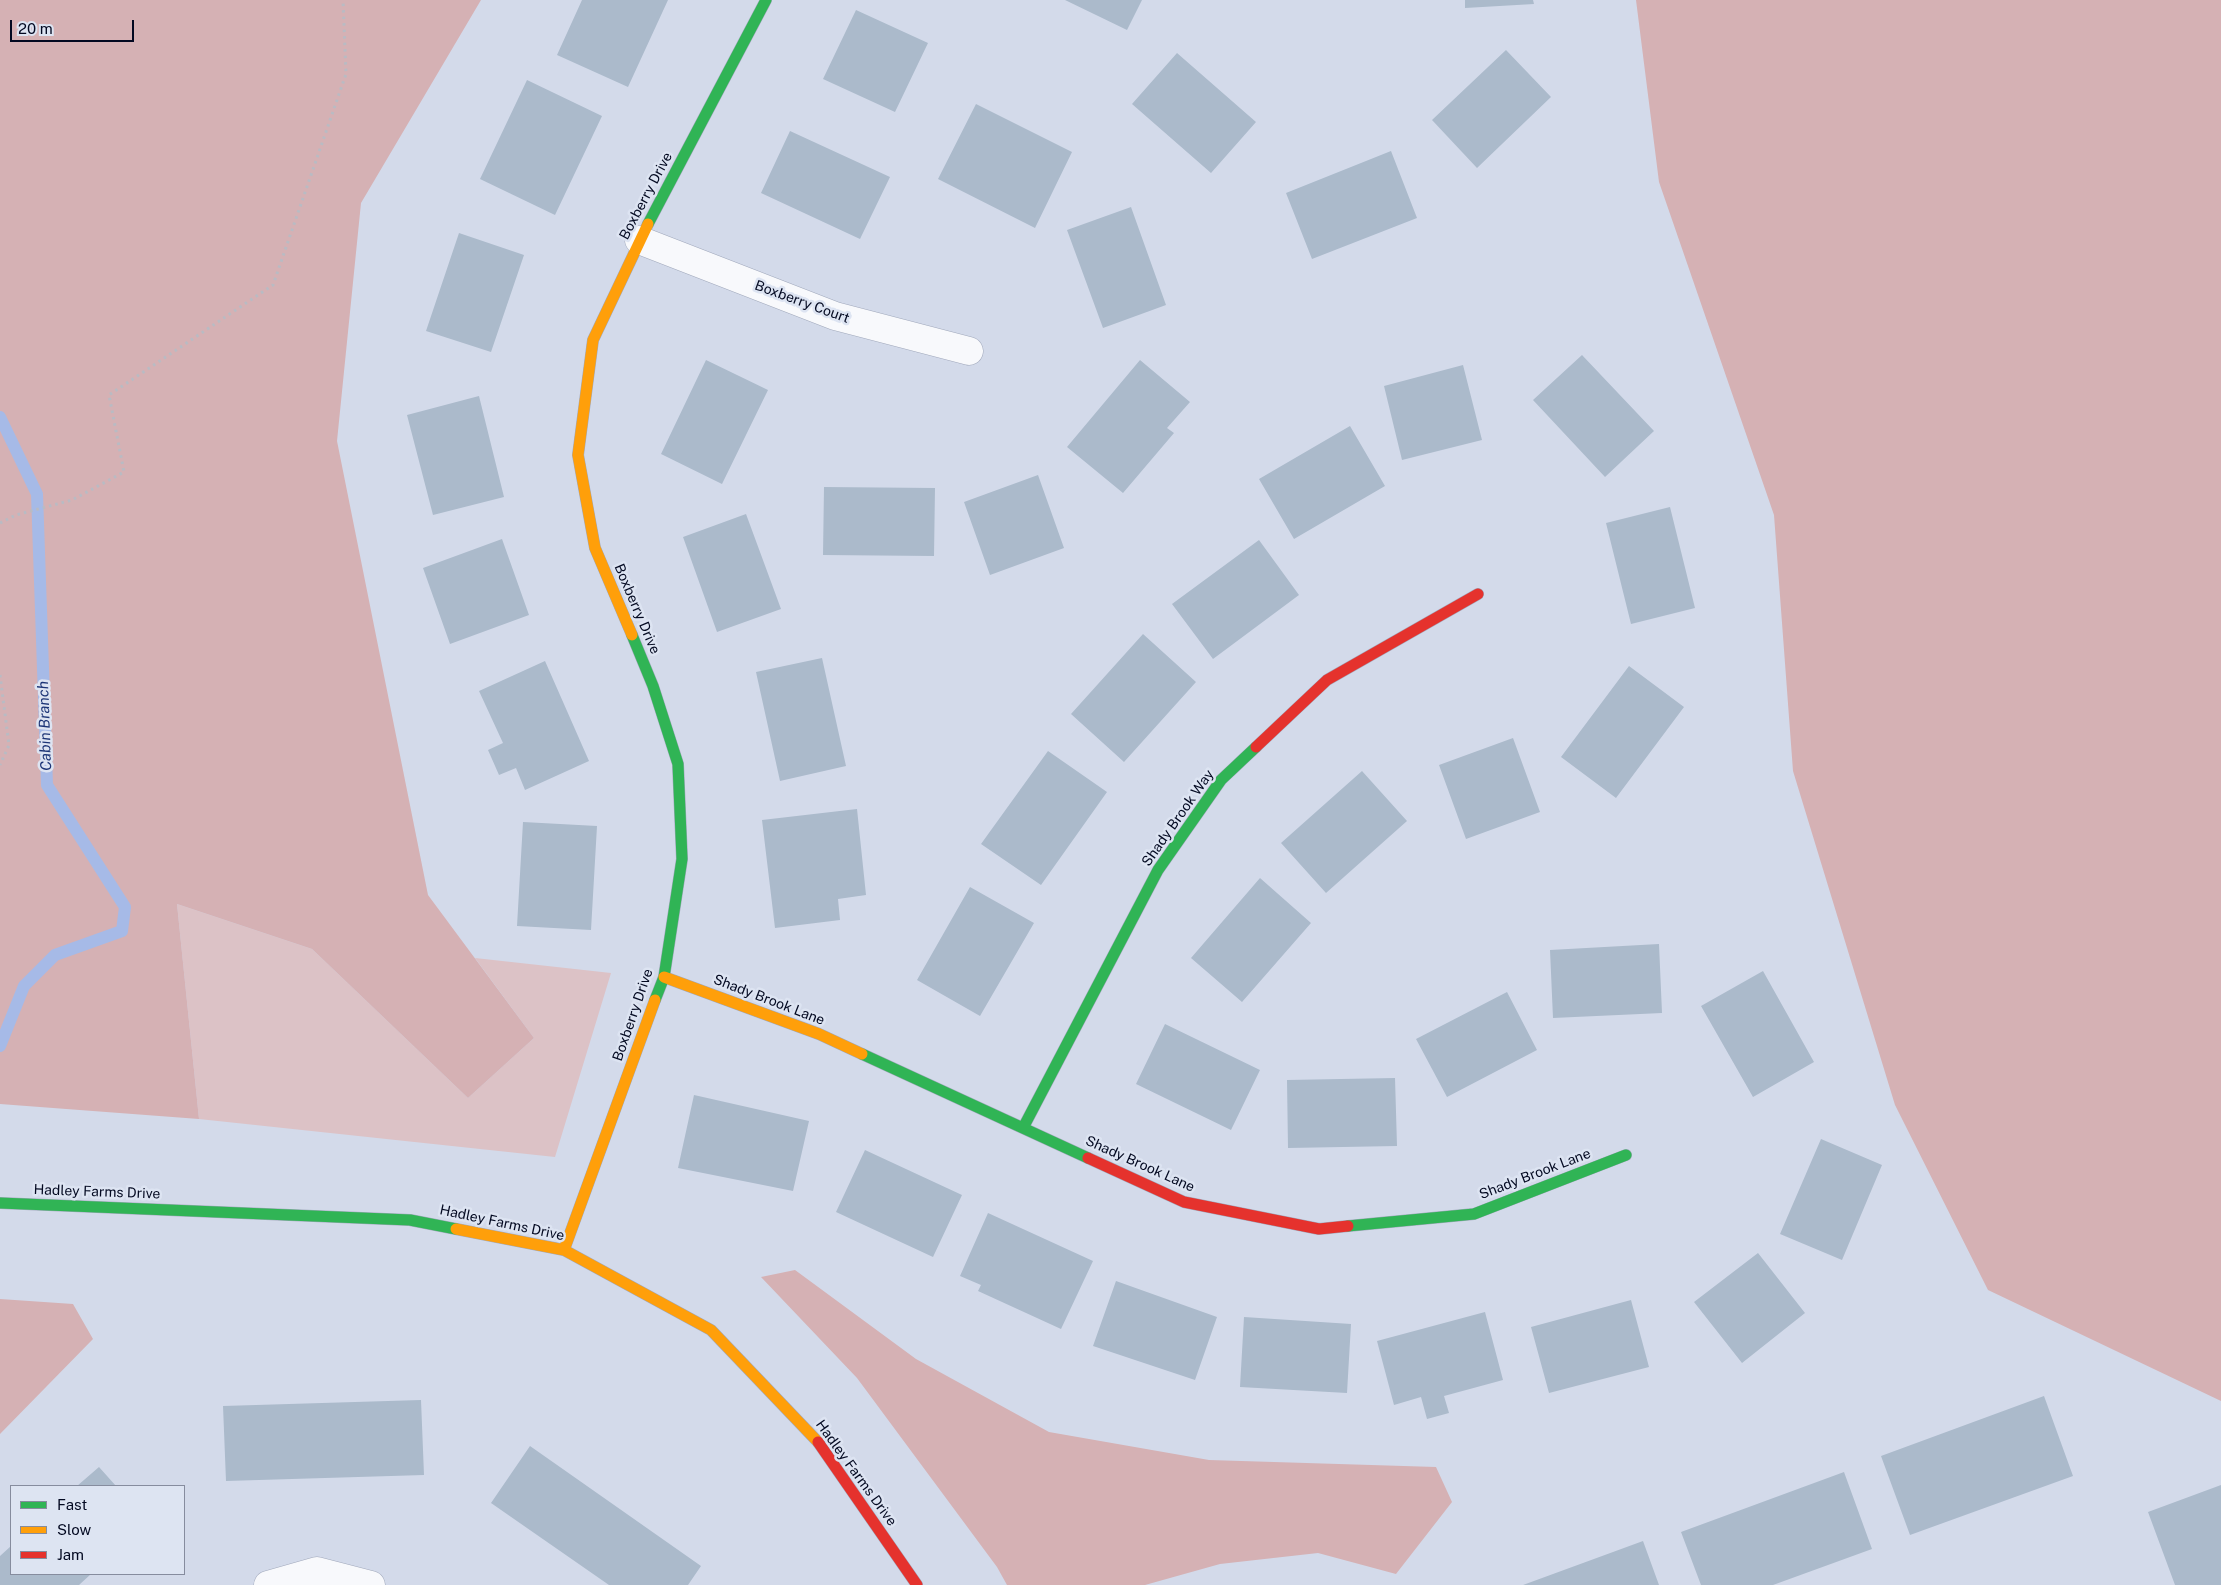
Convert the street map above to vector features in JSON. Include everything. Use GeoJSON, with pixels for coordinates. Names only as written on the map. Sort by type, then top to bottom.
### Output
{"type":"FeatureCollection","features":[{"type":"Feature","properties":{"kind":"street","name":"Boxberry Drive"},"geometry":{"type":"LineString","coordinates":[[564,1250],[664,977],[682,859],[678,764],[653,686],[595,548],[578,454],[593,340],[639,240],[766,0]]}},
{"type":"Feature","properties":{"kind":"street","name":"Boxberry Court"},"geometry":{"type":"LineString","coordinates":[[639,240],[835,316],[969,351]]}},
{"type":"Feature","properties":{"kind":"street","name":"Shady Brook Way"},"geometry":{"type":"LineString","coordinates":[[1023,1128],[1158,870],[1221,780],[1328,680],[1478,594]]}},
{"type":"Feature","properties":{"kind":"street","name":"Shady Brook Lane"},"geometry":{"type":"LineString","coordinates":[[664,977],[819,1034],[1184,1202],[1319,1228],[1474,1214],[1626,1155]]}},
{"type":"Feature","properties":{"kind":"street","name":"Hadley Farms Drive"},"geometry":{"type":"LineString","coordinates":[[0,1203],[410,1220],[564,1250],[711,1330],[814,1437],[917,1585]]}},
{"type":"Feature","properties":{"kind":"street"},"geometry":{"type":"LineString","coordinates":[[268,1585],[317,1571],[371,1585]]}},
{"type":"Feature","properties":{"kind":"path"},"geometry":{"type":"LineString","coordinates":[[0,523],[16,515],[72,500],[124,472],[109,394],[273,285],[346,74],[343,0]]}},
{"type":"Feature","properties":{"kind":"path"},"geometry":{"type":"LineString","coordinates":[[0,674],[9,746],[0,765]]}},
{"type":"Feature","properties":{"kind":"shaded area"},"geometry":{"type":"Polygon","coordinates":[[[0,0],[481,0],[361,203],[337,441],[428,895],[534,1038],[468,1098],[312,949],[177,904],[199,1119],[0,1104],[0,0]]]}},
{"type":"Feature","properties":{"kind":"shaded area"},"geometry":{"type":"Polygon","coordinates":[[[1636,0],[2221,0],[2221,1401],[1988,1290],[1895,1105],[1793,771],[1774,515],[1659,182],[1636,0]]]}},
{"type":"Feature","properties":{"kind":"shaded area"},"geometry":{"type":"Polygon","coordinates":[[[177,904],[312,949],[468,1098],[534,1038],[475,958],[611,973],[555,1157],[199,1119],[177,904]]]}},
{"type":"Feature","properties":{"kind":"shaded area"},"geometry":{"type":"Polygon","coordinates":[[[795,1270],[916,1359],[1049,1432],[1209,1460],[1436,1467],[1452,1502],[1396,1574],[1318,1553],[1220,1564],[1145,1585],[1007,1585],[997,1567],[857,1378],[761,1277],[795,1270]]]}},
{"type":"Feature","properties":{"kind":"shaded area"},"geometry":{"type":"Polygon","coordinates":[[[0,1299],[73,1304],[93,1339],[0,1434],[0,1299]]]}},
{"type":"Feature","properties":{"kind":"building"},"geometry":{"type":"Polygon","coordinates":[[[582,0],[668,0],[628,87],[557,55],[582,0]]]}},
{"type":"Feature","properties":{"kind":"building"},"geometry":{"type":"Polygon","coordinates":[[[1065,0],[1142,0],[1127,30],[1065,0]]]}},
{"type":"Feature","properties":{"kind":"building"},"geometry":{"type":"Polygon","coordinates":[[[1465,0],[1533,0],[1534,4],[1465,8],[1465,0]]]}},
{"type":"Feature","properties":{"kind":"building"},"geometry":{"type":"Polygon","coordinates":[[[856,10],[928,43],[895,112],[823,79],[856,10]]]}},
{"type":"Feature","properties":{"kind":"building"},"geometry":{"type":"Polygon","coordinates":[[[1506,50],[1551,97],[1477,168],[1432,120],[1506,50]]]}},
{"type":"Feature","properties":{"kind":"building"},"geometry":{"type":"Polygon","coordinates":[[[1177,53],[1256,122],[1211,173],[1132,104],[1177,53]]]}},
{"type":"Feature","properties":{"kind":"building"},"geometry":{"type":"Polygon","coordinates":[[[527,80],[602,116],[555,215],[480,179],[527,80]]]}},
{"type":"Feature","properties":{"kind":"building"},"geometry":{"type":"Polygon","coordinates":[[[976,104],[1072,152],[1035,228],[938,179],[976,104]]]}},
{"type":"Feature","properties":{"kind":"building"},"geometry":{"type":"Polygon","coordinates":[[[790,131],[890,177],[860,239],[761,193],[790,131]]]}},
{"type":"Feature","properties":{"kind":"building"},"geometry":{"type":"Polygon","coordinates":[[[1391,151],[1417,218],[1312,259],[1286,193],[1391,151]]]}},
{"type":"Feature","properties":{"kind":"building"},"geometry":{"type":"Polygon","coordinates":[[[1131,207],[1166,305],[1103,328],[1067,230],[1131,207]]]}},
{"type":"Feature","properties":{"kind":"building"},"geometry":{"type":"Polygon","coordinates":[[[459,233],[524,255],[491,352],[426,331],[459,233]]]}},
{"type":"Feature","properties":{"kind":"building"},"geometry":{"type":"Polygon","coordinates":[[[1582,355],[1654,431],[1605,477],[1533,400],[1582,355]]]}},
{"type":"Feature","properties":{"kind":"building"},"geometry":{"type":"Polygon","coordinates":[[[706,360],[768,390],[722,484],[661,454],[706,360]]]}},
{"type":"Feature","properties":{"kind":"building"},"geometry":{"type":"Polygon","coordinates":[[[1140,360],[1190,402],[1167,428],[1174,433],[1123,493],[1067,447],[1140,360]]]}},
{"type":"Feature","properties":{"kind":"building"},"geometry":{"type":"Polygon","coordinates":[[[1463,365],[1482,440],[1402,460],[1384,386],[1463,365]]]}},
{"type":"Feature","properties":{"kind":"building"},"geometry":{"type":"Polygon","coordinates":[[[479,396],[504,497],[433,515],[407,415],[479,396]]]}},
{"type":"Feature","properties":{"kind":"building"},"geometry":{"type":"Polygon","coordinates":[[[1350,426],[1385,486],[1294,539],[1259,479],[1350,426]]]}},
{"type":"Feature","properties":{"kind":"building"},"geometry":{"type":"Polygon","coordinates":[[[1038,475],[1064,548],[990,575],[964,502],[1038,475]]]}},
{"type":"Feature","properties":{"kind":"building"},"geometry":{"type":"Polygon","coordinates":[[[824,487],[935,488],[934,556],[823,555],[824,487]]]}},
{"type":"Feature","properties":{"kind":"building"},"geometry":{"type":"Polygon","coordinates":[[[1670,507],[1695,608],[1631,624],[1606,523],[1670,507]]]}},
{"type":"Feature","properties":{"kind":"building"},"geometry":{"type":"Polygon","coordinates":[[[746,514],[781,609],[717,632],[683,537],[746,514]]]}},
{"type":"Feature","properties":{"kind":"building"},"geometry":{"type":"Polygon","coordinates":[[[502,539],[529,615],[450,644],[423,568],[502,539]]]}},
{"type":"Feature","properties":{"kind":"building"},"geometry":{"type":"Polygon","coordinates":[[[1259,540],[1299,595],[1213,659],[1172,604],[1259,540]]]}},
{"type":"Feature","properties":{"kind":"building"},"geometry":{"type":"Polygon","coordinates":[[[1143,634],[1196,682],[1124,762],[1071,714],[1143,634]]]}},
{"type":"Feature","properties":{"kind":"building"},"geometry":{"type":"Polygon","coordinates":[[[822,658],[846,766],[780,781],[756,672],[822,658]]]}},
{"type":"Feature","properties":{"kind":"building"},"geometry":{"type":"Polygon","coordinates":[[[545,661],[589,761],[525,790],[516,768],[499,775],[488,750],[503,743],[479,691],[545,661]]]}},
{"type":"Feature","properties":{"kind":"building"},"geometry":{"type":"Polygon","coordinates":[[[1629,666],[1684,707],[1616,798],[1561,757],[1629,666]]]}},
{"type":"Feature","properties":{"kind":"building"},"geometry":{"type":"Polygon","coordinates":[[[1513,738],[1540,812],[1466,839],[1439,765],[1513,738]]]}},
{"type":"Feature","properties":{"kind":"building"},"geometry":{"type":"Polygon","coordinates":[[[1048,751],[1107,792],[1041,885],[981,844],[1048,751]]]}},
{"type":"Feature","properties":{"kind":"building"},"geometry":{"type":"Polygon","coordinates":[[[1362,771],[1407,821],[1326,893],[1281,843],[1362,771]]]}},
{"type":"Feature","properties":{"kind":"building"},"geometry":{"type":"Polygon","coordinates":[[[857,809],[866,895],[838,899],[840,920],[775,928],[762,820],[857,809]]]}},
{"type":"Feature","properties":{"kind":"building"},"geometry":{"type":"Polygon","coordinates":[[[523,822],[597,826],[591,930],[517,926],[523,822]]]}},
{"type":"Feature","properties":{"kind":"building"},"geometry":{"type":"Polygon","coordinates":[[[1260,878],[1311,923],[1242,1002],[1191,958],[1260,878]]]}},
{"type":"Feature","properties":{"kind":"building"},"geometry":{"type":"Polygon","coordinates":[[[970,887],[1034,923],[980,1016],[917,980],[970,887]]]}},
{"type":"Feature","properties":{"kind":"building"},"geometry":{"type":"Polygon","coordinates":[[[1659,944],[1662,1013],[1553,1018],[1550,950],[1659,944]]]}},
{"type":"Feature","properties":{"kind":"building"},"geometry":{"type":"Polygon","coordinates":[[[1763,971],[1814,1062],[1753,1097],[1701,1006],[1763,971]]]}},
{"type":"Feature","properties":{"kind":"building"},"geometry":{"type":"Polygon","coordinates":[[[1507,992],[1537,1050],[1447,1097],[1416,1039],[1507,992]]]}},
{"type":"Feature","properties":{"kind":"building"},"geometry":{"type":"Polygon","coordinates":[[[1165,1024],[1260,1070],[1231,1130],[1136,1084],[1165,1024]]]}},
{"type":"Feature","properties":{"kind":"building"},"geometry":{"type":"Polygon","coordinates":[[[1395,1078],[1397,1146],[1288,1148],[1287,1080],[1395,1078]]]}},
{"type":"Feature","properties":{"kind":"building"},"geometry":{"type":"Polygon","coordinates":[[[694,1095],[809,1121],[793,1191],[678,1168],[694,1095]]]}},
{"type":"Feature","properties":{"kind":"building"},"geometry":{"type":"Polygon","coordinates":[[[1821,1139],[1882,1165],[1842,1260],[1780,1234],[1821,1139]]]}},
{"type":"Feature","properties":{"kind":"building"},"geometry":{"type":"Polygon","coordinates":[[[865,1150],[962,1195],[933,1257],[836,1212],[865,1150]]]}},
{"type":"Feature","properties":{"kind":"building"},"geometry":{"type":"Polygon","coordinates":[[[988,1213],[1093,1261],[1061,1329],[978,1291],[981,1285],[960,1276],[988,1213]]]}},
{"type":"Feature","properties":{"kind":"building"},"geometry":{"type":"Polygon","coordinates":[[[1758,1253],[1805,1313],[1742,1363],[1694,1302],[1758,1253]]]}},
{"type":"Feature","properties":{"kind":"building"},"geometry":{"type":"Polygon","coordinates":[[[1116,1281],[1217,1317],[1195,1380],[1093,1346],[1116,1281]]]}},
{"type":"Feature","properties":{"kind":"building"},"geometry":{"type":"Polygon","coordinates":[[[1631,1300],[1649,1367],[1549,1393],[1531,1327],[1631,1300]]]}},
{"type":"Feature","properties":{"kind":"building"},"geometry":{"type":"Polygon","coordinates":[[[1485,1312],[1503,1380],[1444,1396],[1449,1413],[1427,1419],[1421,1397],[1394,1405],[1377,1341],[1485,1312]]]}},
{"type":"Feature","properties":{"kind":"building"},"geometry":{"type":"Polygon","coordinates":[[[1244,1317],[1351,1324],[1347,1393],[1240,1387],[1244,1317]]]}},
{"type":"Feature","properties":{"kind":"building"},"geometry":{"type":"Polygon","coordinates":[[[2044,1396],[2073,1476],[1910,1535],[1881,1456],[2044,1396]]]}},
{"type":"Feature","properties":{"kind":"building"},"geometry":{"type":"Polygon","coordinates":[[[421,1400],[424,1475],[226,1481],[223,1406],[421,1400]]]}},
{"type":"Feature","properties":{"kind":"building"},"geometry":{"type":"Polygon","coordinates":[[[530,1446],[701,1566],[688,1585],[609,1585],[491,1503],[530,1446]]]}},
{"type":"Feature","properties":{"kind":"building"},"geometry":{"type":"Polygon","coordinates":[[[99,1467],[115,1485],[78,1485],[99,1467]]]}},
{"type":"Feature","properties":{"kind":"building"},"geometry":{"type":"Polygon","coordinates":[[[1844,1472],[1872,1549],[1773,1585],[1701,1585],[1681,1532],[1844,1472]]]}},
{"type":"Feature","properties":{"kind":"building"},"geometry":{"type":"Polygon","coordinates":[[[2221,1485],[2221,1585],[2175,1585],[2148,1512],[2221,1485]]]}},
{"type":"Feature","properties":{"kind":"building"},"geometry":{"type":"Polygon","coordinates":[[[1643,1541],[1659,1585],[1523,1585],[1643,1541]]]}},
{"type":"Feature","properties":{"kind":"building"},"geometry":{"type":"Polygon","coordinates":[[[10,1547],[10,1575],[90,1575],[79,1585],[0,1585],[0,1556],[10,1547]]]}},
{"type":"Feature","properties":{"kind":"waterway","name":"Cabin Branch"},"geometry":{"type":"LineString","coordinates":[[0,417],[37,494],[47,785],[125,907],[122,931],[55,955],[24,986],[0,1046]]}},
{"type":"Feature","properties":{"kind":"traffic: fast"},"geometry":{"type":"LineString","coordinates":[[648,224],[766,0]]}},
{"type":"Feature","properties":{"kind":"traffic: fast"},"geometry":{"type":"LineString","coordinates":[[632,635],[653,686],[678,764],[682,859],[664,977],[655,1000]]}},
{"type":"Feature","properties":{"kind":"traffic: fast"},"geometry":{"type":"LineString","coordinates":[[1023,1128],[1158,870],[1221,780],[1256,747]]}},
{"type":"Feature","properties":{"kind":"traffic: fast"},"geometry":{"type":"LineString","coordinates":[[862,1054],[1088,1158]]}},
{"type":"Feature","properties":{"kind":"traffic: fast"},"geometry":{"type":"LineString","coordinates":[[1348,1226],[1474,1214],[1626,1155]]}},
{"type":"Feature","properties":{"kind":"traffic: fast"},"geometry":{"type":"LineString","coordinates":[[0,1203],[410,1220],[456,1229]]}},
{"type":"Feature","properties":{"kind":"traffic: slow"},"geometry":{"type":"LineString","coordinates":[[632,635],[595,548],[578,455],[593,340],[648,224]]}},
{"type":"Feature","properties":{"kind":"traffic: slow"},"geometry":{"type":"LineString","coordinates":[[664,977],[819,1034],[862,1054]]}},
{"type":"Feature","properties":{"kind":"traffic: slow"},"geometry":{"type":"LineString","coordinates":[[564,1250],[655,1000]]}},
{"type":"Feature","properties":{"kind":"traffic: slow"},"geometry":{"type":"LineString","coordinates":[[456,1229],[564,1250],[711,1330],[818,1442]]}},
{"type":"Feature","properties":{"kind":"traffic: jam"},"geometry":{"type":"LineString","coordinates":[[1256,747],[1327,680],[1478,594]]}},
{"type":"Feature","properties":{"kind":"traffic: jam"},"geometry":{"type":"LineString","coordinates":[[1088,1158],[1184,1202],[1319,1229],[1348,1226]]}},
{"type":"Feature","properties":{"kind":"traffic: jam"},"geometry":{"type":"LineString","coordinates":[[818,1442],[917,1585]]}}]}
